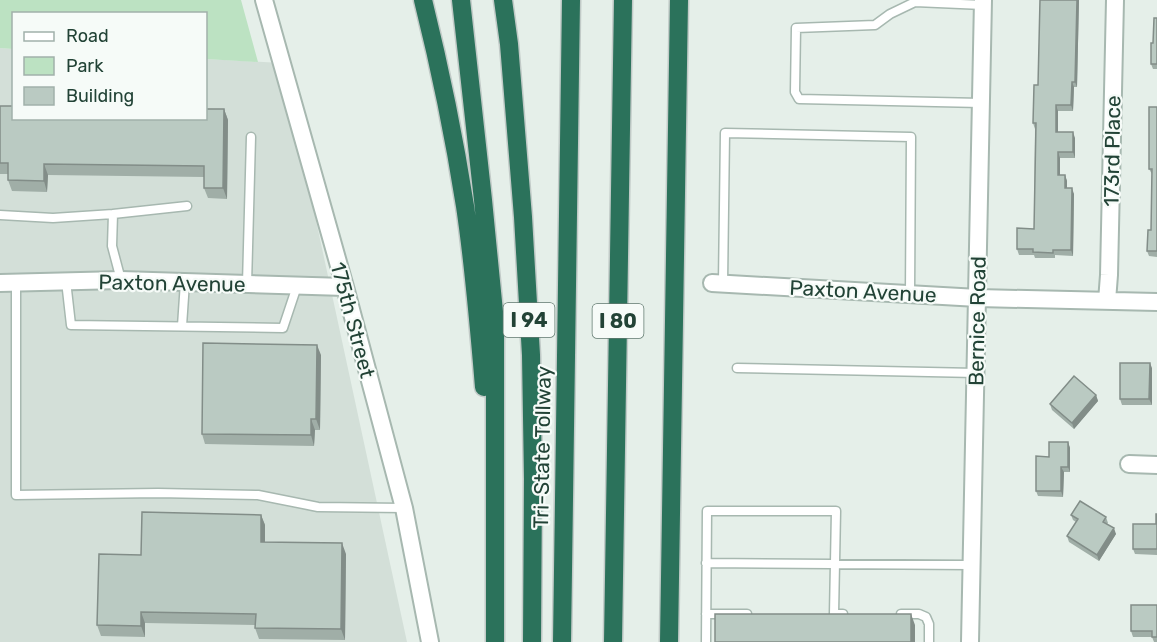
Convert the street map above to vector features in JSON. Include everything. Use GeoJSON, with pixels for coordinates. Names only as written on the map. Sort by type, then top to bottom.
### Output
{"type":"FeatureCollection","features":[{"type":"Feature","properties":{"kind":"highway"},"geometry":{"type":"LineString","coordinates":[[423,0],[436,49],[465,207],[479,328],[495,514]]}},
{"type":"Feature","properties":{"kind":"highway"},"geometry":{"type":"LineString","coordinates":[[461,0],[495,322],[495,642]]}},
{"type":"Feature","properties":{"kind":"highway","name":"I 94"},"geometry":{"type":"LineString","coordinates":[[503,0],[509,44],[523,217],[531,355],[534,479],[532,642]]}},
{"type":"Feature","properties":{"kind":"highway","name":"Tri-State Tollway"},"geometry":{"type":"LineString","coordinates":[[562,642],[571,0]]}},
{"type":"Feature","properties":{"kind":"highway","name":"I 80"},"geometry":{"type":"LineString","coordinates":[[613,642],[623,0]]}},
{"type":"Feature","properties":{"kind":"highway"},"geometry":{"type":"LineString","coordinates":[[669,642],[679,0]]}},
{"type":"Feature","properties":{"kind":"street","name":"175th Street"},"geometry":{"type":"LineString","coordinates":[[264,0],[345,287],[404,508],[430,642]]}},
{"type":"Feature","properties":{"kind":"street","name":"173rd Place"},"geometry":{"type":"LineString","coordinates":[[1107,301],[1115,0]]}},
{"type":"Feature","properties":{"kind":"street","name":"Bernice Road"},"geometry":{"type":"LineString","coordinates":[[970,642],[983,3]]}},
{"type":"Feature","properties":{"kind":"street","name":"Paxton Avenue"},"geometry":{"type":"LineString","coordinates":[[8,282],[121,280],[345,287]]}},
{"type":"Feature","properties":{"kind":"street","name":"Paxton Avenue"},"geometry":{"type":"LineString","coordinates":[[717,283],[978,298],[1157,302]]}},
{"type":"Feature","properties":{"kind":"street"},"geometry":{"type":"LineString","coordinates":[[1129,464],[1157,465]]}},
{"type":"Feature","properties":{"kind":"lane"},"geometry":{"type":"LineString","coordinates":[[981,103],[799,99],[795,92],[796,28],[875,25],[890,14],[915,2],[983,3]]}},
{"type":"Feature","properties":{"kind":"lane"},"geometry":{"type":"LineString","coordinates":[[717,283],[725,133],[911,137],[910,294]]}},
{"type":"Feature","properties":{"kind":"lane"},"geometry":{"type":"LineString","coordinates":[[247,284],[251,137]]}},
{"type":"Feature","properties":{"kind":"lane"},"geometry":{"type":"LineString","coordinates":[[0,215],[53,218],[187,206]]}},
{"type":"Feature","properties":{"kind":"lane"},"geometry":{"type":"LineString","coordinates":[[113,214],[112,246],[121,280]]}},
{"type":"Feature","properties":{"kind":"lane"},"geometry":{"type":"LineString","coordinates":[[66,281],[71,325],[283,328],[297,286]]}},
{"type":"Feature","properties":{"kind":"lane"},"geometry":{"type":"LineString","coordinates":[[8,282],[16,495],[158,493],[258,495],[318,507],[404,508]]}},
{"type":"Feature","properties":{"kind":"lane"},"geometry":{"type":"LineString","coordinates":[[182,326],[185,282]]}},
{"type":"Feature","properties":{"kind":"lane"},"geometry":{"type":"LineString","coordinates":[[737,368],[976,372]]}},
{"type":"Feature","properties":{"kind":"lane"},"geometry":{"type":"LineString","coordinates":[[706,642],[707,511],[836,511],[834,614]]}},
{"type":"Feature","properties":{"kind":"lane"},"geometry":{"type":"LineString","coordinates":[[706,563],[972,565]]}},
{"type":"Feature","properties":{"kind":"lane"},"geometry":{"type":"LineString","coordinates":[[706,614],[753,614]]}},
{"type":"Feature","properties":{"kind":"lane"},"geometry":{"type":"LineString","coordinates":[[822,614],[855,614]]}},
{"type":"Feature","properties":{"kind":"lane"},"geometry":{"type":"LineString","coordinates":[[887,614],[919,614],[926,617],[929,624],[929,642]]}},
{"type":"Feature","properties":{"kind":"shaded area"},"geometry":{"type":"Polygon","coordinates":[[[0,48],[12,49],[12,120],[207,120],[207,59],[282,63],[407,642],[0,642],[0,48]]]}},
{"type":"Feature","properties":{"kind":"green space"},"geometry":{"type":"Polygon","coordinates":[[[0,0],[241,0],[258,62],[207,59],[207,12],[12,12],[12,49],[0,48],[0,0]]]}},
{"type":"Feature","properties":{"kind":"building"},"geometry":{"type":"Polygon","coordinates":[[[1040,0],[1077,0],[1075,82],[1072,82],[1071,105],[1056,105],[1056,132],[1073,132],[1073,152],[1058,152],[1058,175],[1065,175],[1065,188],[1072,188],[1071,250],[1053,250],[1053,253],[1017,249],[1017,228],[1034,229],[1036,123],[1033,123],[1034,85],[1038,85],[1040,0]]]}},
{"type":"Feature","properties":{"kind":"building"},"geometry":{"type":"Polygon","coordinates":[[[1154,18],[1157,18],[1157,64],[1151,64],[1151,43],[1153,43],[1154,18]]]}},
{"type":"Feature","properties":{"kind":"building"},"geometry":{"type":"Polygon","coordinates":[[[0,106],[12,106],[12,120],[207,120],[207,109],[224,109],[223,188],[204,188],[204,166],[44,164],[44,181],[8,180],[8,163],[0,163],[0,106]]]}},
{"type":"Feature","properties":{"kind":"building"},"geometry":{"type":"Polygon","coordinates":[[[1149,107],[1157,107],[1157,251],[1147,251],[1148,230],[1151,230],[1152,169],[1149,169],[1149,107]]]}},
{"type":"Feature","properties":{"kind":"building"},"geometry":{"type":"Polygon","coordinates":[[[203,343],[317,345],[316,419],[311,419],[311,435],[202,434],[203,343]]]}},
{"type":"Feature","properties":{"kind":"building"},"geometry":{"type":"Polygon","coordinates":[[[1120,363],[1150,363],[1149,399],[1120,399],[1120,363]]]}},
{"type":"Feature","properties":{"kind":"building"},"geometry":{"type":"Polygon","coordinates":[[[1074,376],[1096,395],[1072,423],[1050,404],[1074,376]]]}},
{"type":"Feature","properties":{"kind":"building"},"geometry":{"type":"Polygon","coordinates":[[[1049,442],[1068,442],[1068,467],[1061,467],[1061,491],[1036,491],[1036,456],[1049,457],[1049,442]]]}},
{"type":"Feature","properties":{"kind":"building"},"geometry":{"type":"Polygon","coordinates":[[[1080,501],[1106,517],[1103,522],[1114,528],[1097,555],[1067,536],[1078,519],[1071,515],[1080,501]]]}},
{"type":"Feature","properties":{"kind":"building"},"geometry":{"type":"Polygon","coordinates":[[[142,512],[261,515],[261,542],[342,543],[341,629],[255,628],[256,614],[141,612],[141,626],[97,625],[99,554],[141,555],[142,512]]]}},
{"type":"Feature","properties":{"kind":"building"},"geometry":{"type":"Polygon","coordinates":[[[1156,514],[1157,549],[1133,549],[1133,524],[1156,524],[1156,514]]]}},
{"type":"Feature","properties":{"kind":"building"},"geometry":{"type":"Polygon","coordinates":[[[1131,605],[1157,605],[1157,637],[1152,637],[1152,631],[1131,631],[1131,605]]]}},
{"type":"Feature","properties":{"kind":"building"},"geometry":{"type":"Polygon","coordinates":[[[715,614],[911,614],[911,642],[715,642],[715,614]]]}}]}
